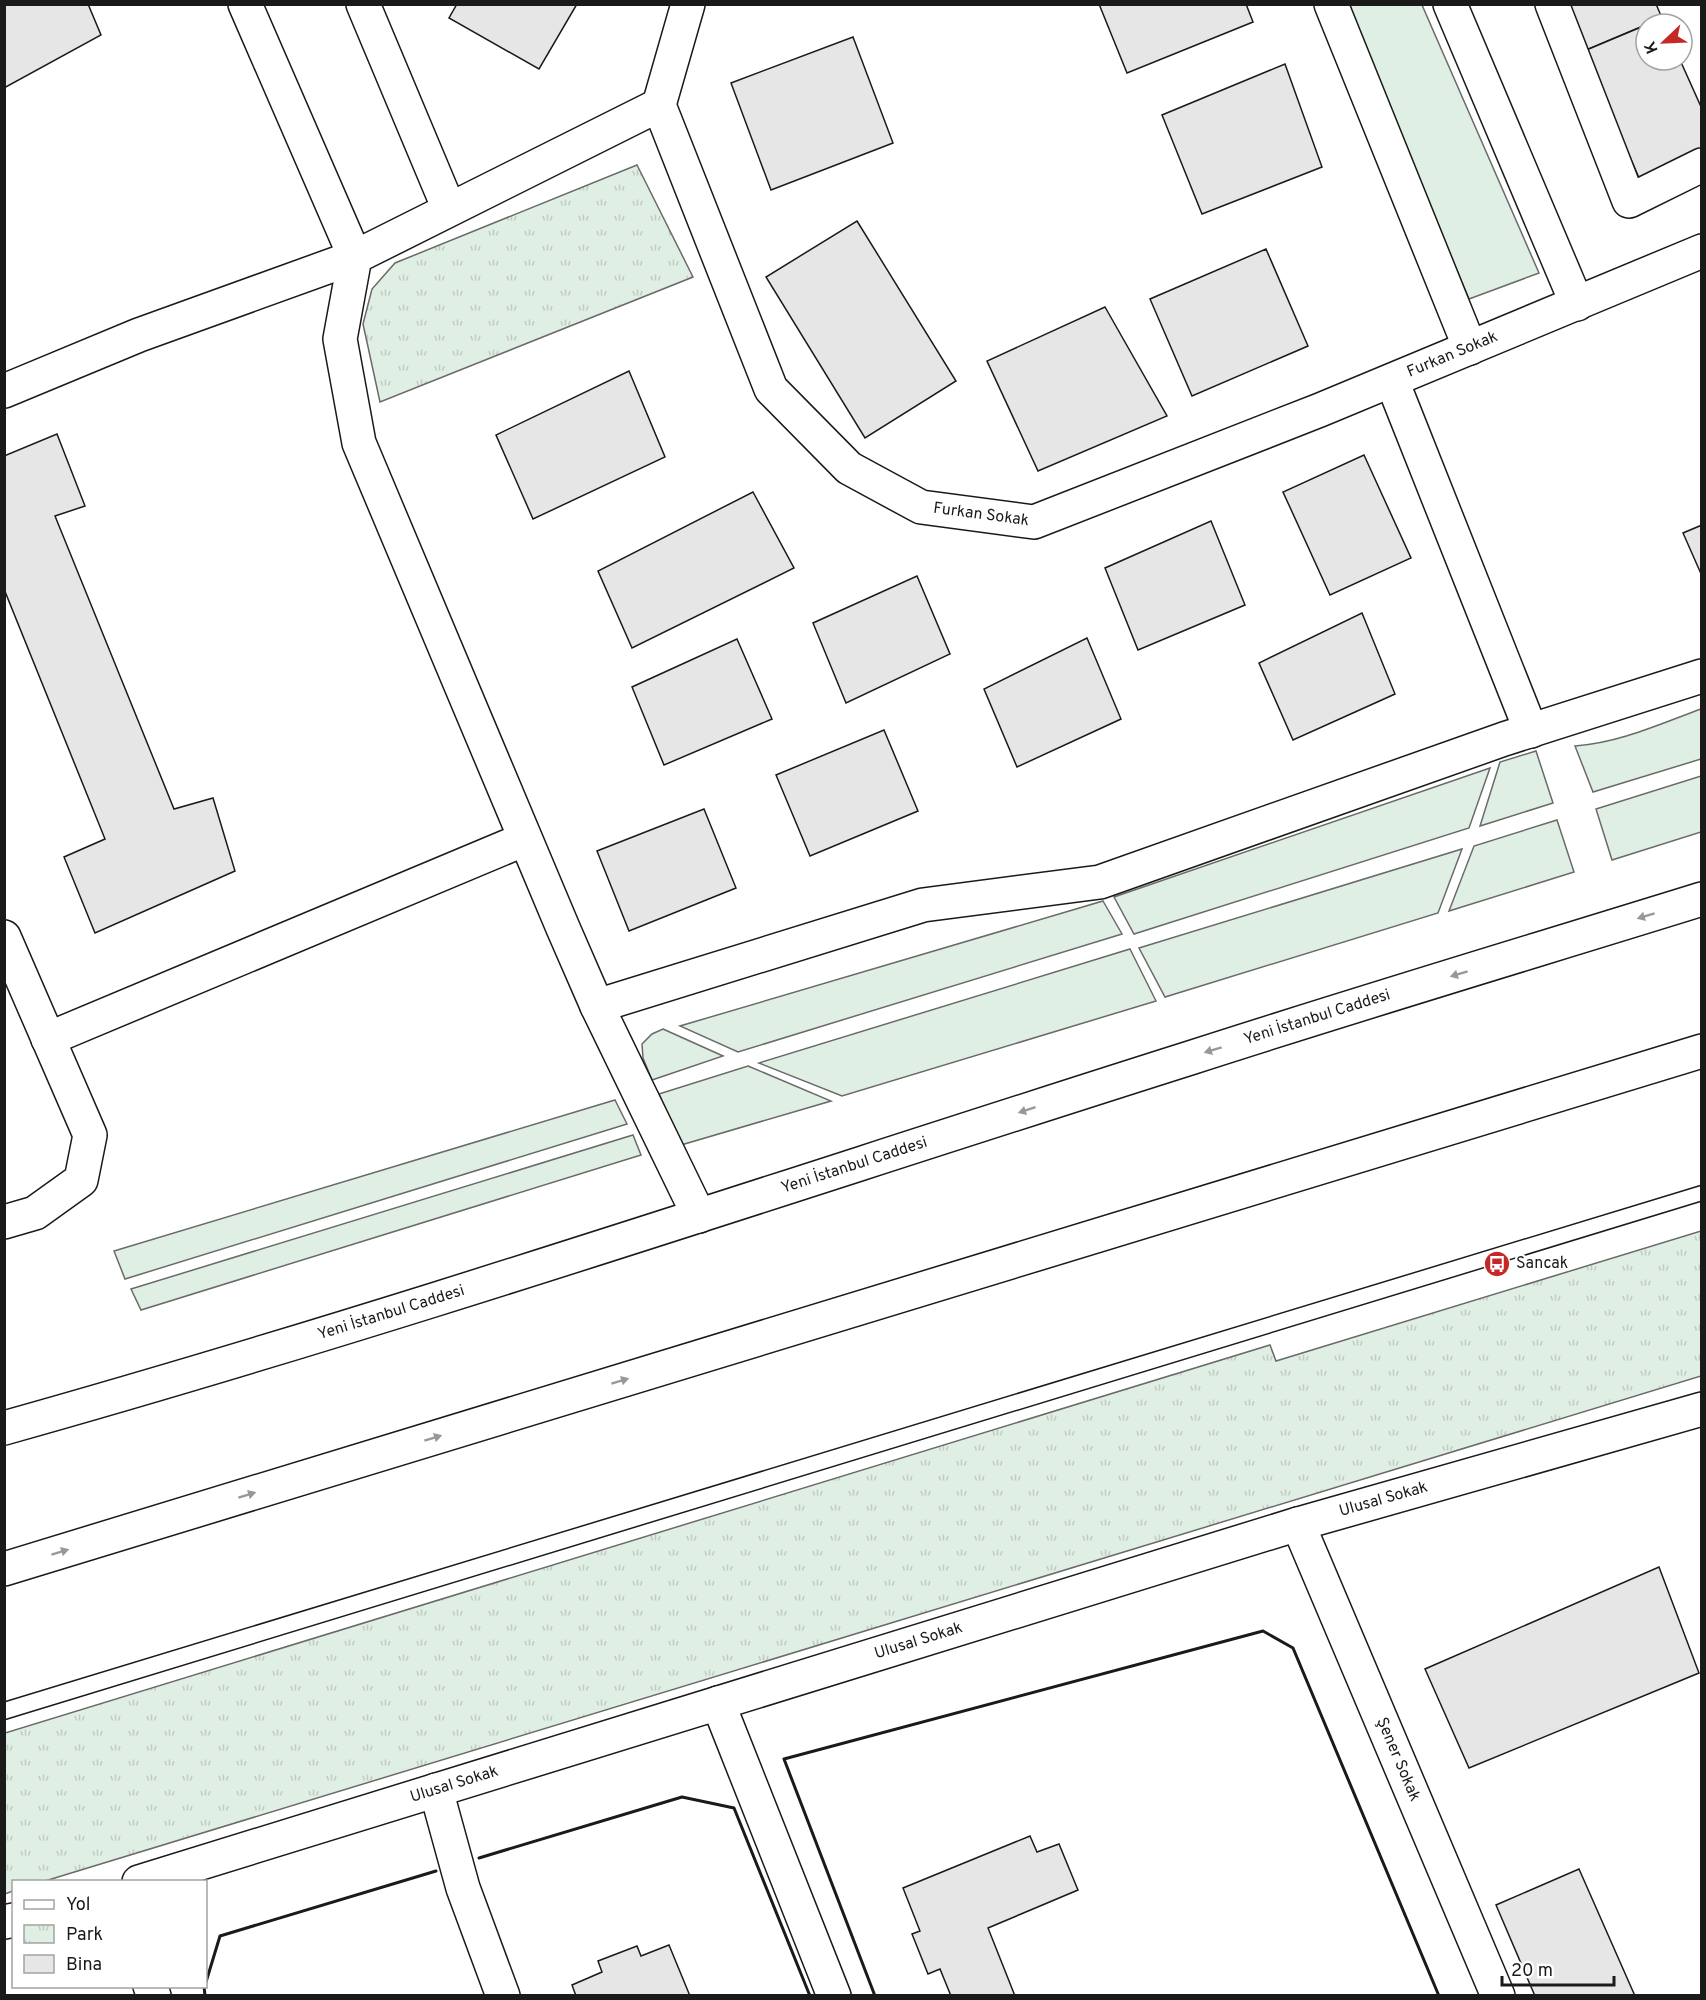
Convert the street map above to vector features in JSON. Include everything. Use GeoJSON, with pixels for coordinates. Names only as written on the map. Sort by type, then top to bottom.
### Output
{"type":"FeatureCollection","features":[{"type":"Feature","properties":{"kind":"main road"},"geometry":{"type":"LineString","coordinates":[[245,4],[355,257],[340,339],[359,443],[597,1005],[699,1216]]}},
{"type":"Feature","properties":{"kind":"main road"},"geometry":{"type":"LineString","coordinates":[[363,4],[449,209]]}},
{"type":"Feature","properties":{"kind":"main road"},"geometry":{"type":"LineString","coordinates":[[4,391],[139,335],[355,257],[658,105],[688,4]]}},
{"type":"Feature","properties":{"kind":"main road"},"geometry":{"type":"LineString","coordinates":[[1331,4],[1470,348]]}},
{"type":"Feature","properties":{"kind":"main road"},"geometry":{"type":"LineString","coordinates":[[1450,4],[1577,303]]}},
{"type":"Feature","properties":{"kind":"main road"},"geometry":{"type":"LineString","coordinates":[[1552,4],[1629,201],[1701,165]]}},
{"type":"Feature","properties":{"kind":"main road","name":"Furkan Sokak"},"geometry":{"type":"LineString","coordinates":[[658,105],[771,389],[849,468],[921,507],[1034,522],[1392,381],[1701,251]]}},
{"type":"Feature","properties":{"kind":"main road"},"geometry":{"type":"LineString","coordinates":[[1392,381],[1531,731]]}},
{"type":"Feature","properties":{"kind":"main road"},"geometry":{"type":"LineString","coordinates":[[597,1005],[923,905],[1100,882],[1531,731],[1701,676]]}},
{"type":"Feature","properties":{"kind":"main road"},"geometry":{"type":"LineString","coordinates":[[48,1039],[525,839]]}},
{"type":"Feature","properties":{"kind":"main road","name":"Yeni İstanbul Caddesi"},"geometry":{"type":"LineString","coordinates":[[4,1428],[160,1384],[699,1216],[1193,1057],[1701,899]]}},
{"type":"Feature","properties":{"kind":"main road"},"geometry":{"type":"LineString","coordinates":[[4,937],[90,1135],[81,1179],[35,1213],[4,1222]]}},
{"type":"Feature","properties":{"kind":"main road"},"geometry":{"type":"LineString","coordinates":[[4,1569],[1701,1051]]}},
{"type":"Feature","properties":{"kind":"main road","name":"Ulusal Sokak"},"geometry":{"type":"LineString","coordinates":[[142,1880],[1298,1524],[1701,1409]]}},
{"type":"Feature","properties":{"kind":"main road","name":"Şener Sokak"},"geometry":{"type":"LineString","coordinates":[[1298,1524],[1498,1995]]}},
{"type":"Feature","properties":{"kind":"main road"},"geometry":{"type":"LineString","coordinates":[[718,1703],[834,1995]]}},
{"type":"Feature","properties":{"kind":"main road"},"geometry":{"type":"LineString","coordinates":[[436,1790],[463,1888],[503,1995]]}},
{"type":"Feature","properties":{"kind":"green space"},"geometry":{"type":"Polygon","coordinates":[[[1345,5],[1422,5],[1539,273],[1469,299],[1345,5]]]}},
{"type":"Feature","properties":{"kind":"green space"},"geometry":{"type":"Polygon","coordinates":[[[637,165],[693,277],[380,402],[363,324],[372,289],[395,263],[637,165]]]}},
{"type":"Feature","properties":{"kind":"green space"},"geometry":{"type":"Polygon","coordinates":[[[1701,709],[1701,759],[1593,792],[1575,746],[1623,737],[1701,709]]]}},
{"type":"Feature","properties":{"kind":"green space"},"geometry":{"type":"Polygon","coordinates":[[[1536,751],[1553,803],[1480,826],[1500,762],[1536,751]]]}},
{"type":"Feature","properties":{"kind":"green space"},"geometry":{"type":"Polygon","coordinates":[[[1490,768],[1469,828],[1134,934],[1114,897],[1490,768]]]}},
{"type":"Feature","properties":{"kind":"green space"},"geometry":{"type":"Polygon","coordinates":[[[1701,776],[1701,832],[1612,860],[1596,809],[1701,776]]]}},
{"type":"Feature","properties":{"kind":"green space"},"geometry":{"type":"Polygon","coordinates":[[[1557,820],[1574,872],[1449,911],[1474,846],[1557,820]]]}},
{"type":"Feature","properties":{"kind":"green space"},"geometry":{"type":"Polygon","coordinates":[[[1462,849],[1438,913],[1165,997],[1139,948],[1462,849]]]}},
{"type":"Feature","properties":{"kind":"green space"},"geometry":{"type":"Polygon","coordinates":[[[1103,901],[1122,934],[738,1052],[680,1026],[1103,901]]]}},
{"type":"Feature","properties":{"kind":"green space"},"geometry":{"type":"Polygon","coordinates":[[[1130,949],[1156,1001],[842,1096],[759,1063],[1130,949]]]}},
{"type":"Feature","properties":{"kind":"green space"},"geometry":{"type":"Polygon","coordinates":[[[663,1029],[723,1056],[652,1080],[643,1058],[642,1044],[652,1034],[663,1029]]]}},
{"type":"Feature","properties":{"kind":"green space"},"geometry":{"type":"Polygon","coordinates":[[[748,1066],[831,1101],[681,1145],[659,1094],[748,1066]]]}},
{"type":"Feature","properties":{"kind":"green space"},"geometry":{"type":"Polygon","coordinates":[[[615,1100],[627,1124],[125,1279],[114,1251],[615,1100]]]}},
{"type":"Feature","properties":{"kind":"green space"},"geometry":{"type":"Polygon","coordinates":[[[633,1135],[641,1155],[141,1310],[131,1289],[633,1135]]]}},
{"type":"Feature","properties":{"kind":"green space"},"geometry":{"type":"Polygon","coordinates":[[[1701,1231],[1701,1376],[48,1880],[12,1880],[12,1891],[5,1894],[5,1733],[1270,1345],[1276,1361],[1701,1231]]]}},
{"type":"Feature","properties":{"kind":"building"},"geometry":{"type":"Polygon","coordinates":[[[4,4],[88,4],[101,35],[4,88],[4,4]]]}},
{"type":"Feature","properties":{"kind":"building"},"geometry":{"type":"Polygon","coordinates":[[[457,4],[577,4],[539,69],[449,18],[457,4]]]}},
{"type":"Feature","properties":{"kind":"building"},"geometry":{"type":"Polygon","coordinates":[[[1099,4],[1246,4],[1253,22],[1127,73],[1099,4]]]}},
{"type":"Feature","properties":{"kind":"building"},"geometry":{"type":"Polygon","coordinates":[[[1565,4],[1656,4],[1659,12],[1634,12],[1634,30],[1584,51],[1565,4]]]}},
{"type":"Feature","properties":{"kind":"building"},"geometry":{"type":"Polygon","coordinates":[[[1634,30],[1634,72],[1685,72],[1702,109],[1702,149],[1639,178],[1584,51],[1634,30]]]}},
{"type":"Feature","properties":{"kind":"building"},"geometry":{"type":"Polygon","coordinates":[[[853,37],[893,143],[771,190],[731,83],[853,37]]]}},
{"type":"Feature","properties":{"kind":"building"},"geometry":{"type":"Polygon","coordinates":[[[1285,64],[1322,167],[1202,214],[1162,115],[1285,64]]]}},
{"type":"Feature","properties":{"kind":"building"},"geometry":{"type":"Polygon","coordinates":[[[857,221],[956,381],[865,438],[766,277],[857,221]]]}},
{"type":"Feature","properties":{"kind":"building"},"geometry":{"type":"Polygon","coordinates":[[[1266,249],[1308,346],[1192,396],[1150,299],[1266,249]]]}},
{"type":"Feature","properties":{"kind":"building"},"geometry":{"type":"Polygon","coordinates":[[[1105,307],[1167,416],[1038,471],[987,361],[1105,307]]]}},
{"type":"Feature","properties":{"kind":"building"},"geometry":{"type":"Polygon","coordinates":[[[629,371],[665,457],[533,519],[496,435],[629,371]]]}},
{"type":"Feature","properties":{"kind":"building"},"geometry":{"type":"Polygon","coordinates":[[[57,434],[85,506],[55,516],[174,809],[213,798],[235,871],[95,933],[64,857],[105,839],[4,589],[4,456],[57,434]]]}},
{"type":"Feature","properties":{"kind":"building"},"geometry":{"type":"Polygon","coordinates":[[[1364,455],[1411,558],[1330,595],[1283,492],[1364,455]]]}},
{"type":"Feature","properties":{"kind":"building"},"geometry":{"type":"Polygon","coordinates":[[[753,492],[794,568],[632,648],[598,571],[753,492]]]}},
{"type":"Feature","properties":{"kind":"building"},"geometry":{"type":"Polygon","coordinates":[[[1211,521],[1245,605],[1138,650],[1105,568],[1211,521]]]}},
{"type":"Feature","properties":{"kind":"building"},"geometry":{"type":"Polygon","coordinates":[[[1702,525],[1702,576],[1683,533],[1702,525]]]}},
{"type":"Feature","properties":{"kind":"building"},"geometry":{"type":"Polygon","coordinates":[[[917,576],[950,654],[846,703],[813,623],[917,576]]]}},
{"type":"Feature","properties":{"kind":"building"},"geometry":{"type":"Polygon","coordinates":[[[1362,613],[1395,694],[1293,740],[1259,663],[1362,613]]]}},
{"type":"Feature","properties":{"kind":"building"},"geometry":{"type":"Polygon","coordinates":[[[1087,638],[1121,719],[1017,767],[984,689],[1087,638]]]}},
{"type":"Feature","properties":{"kind":"building"},"geometry":{"type":"Polygon","coordinates":[[[737,639],[772,719],[664,765],[632,687],[737,639]]]}},
{"type":"Feature","properties":{"kind":"building"},"geometry":{"type":"Polygon","coordinates":[[[884,730],[918,811],[810,856],[776,775],[884,730]]]}},
{"type":"Feature","properties":{"kind":"building"},"geometry":{"type":"Polygon","coordinates":[[[704,809],[736,888],[629,931],[597,851],[704,809]]]}},
{"type":"Feature","properties":{"kind":"building"},"geometry":{"type":"Polygon","coordinates":[[[1659,1567],[1699,1673],[1469,1768],[1425,1669],[1659,1567]]]}},
{"type":"Feature","properties":{"kind":"building"},"geometry":{"type":"Polygon","coordinates":[[[1030,1836],[1037,1852],[1059,1844],[1078,1890],[988,1928],[1015,1996],[951,1996],[940,1969],[928,1974],[912,1934],[920,1931],[903,1888],[1030,1836]]]}},
{"type":"Feature","properties":{"kind":"building"},"geometry":{"type":"Polygon","coordinates":[[[1579,1869],[1635,1996],[1535,1996],[1496,1905],[1579,1869]]]}},
{"type":"Feature","properties":{"kind":"building"},"geometry":{"type":"Polygon","coordinates":[[[669,1945],[690,1996],[576,1996],[572,1985],[602,1972],[598,1961],[637,1946],[641,1956],[669,1945]]]}},
{"type":"Feature","properties":{"kind":"tram line"},"geometry":{"type":"LineString","coordinates":[[4,1702],[1702,1185]]}},
{"type":"Feature","properties":{"kind":"tram line"},"geometry":{"type":"LineString","coordinates":[[4,1720],[1702,1201]]}},
{"type":"Feature","properties":{"kind":"wall"},"geometry":{"type":"LineString","coordinates":[[875,1996],[784,1759],[1263,1631],[1293,1648],[1439,1996]]}},
{"type":"Feature","properties":{"kind":"wall"},"geometry":{"type":"LineString","coordinates":[[479,1858],[682,1797],[734,1808],[810,1996]]}},
{"type":"Feature","properties":{"kind":"wall"},"geometry":{"type":"LineString","coordinates":[[207,1979],[220,1936],[436,1871]]}},
{"type":"Feature","properties":{"kind":"wall"},"geometry":{"type":"LineString","coordinates":[[204,1988],[205,1996]]}},
{"type":"Feature","properties":{"kind":"place","name":"Sancak"},"geometry":{"type":"Point","coordinates":[1497,1264]}}]}
